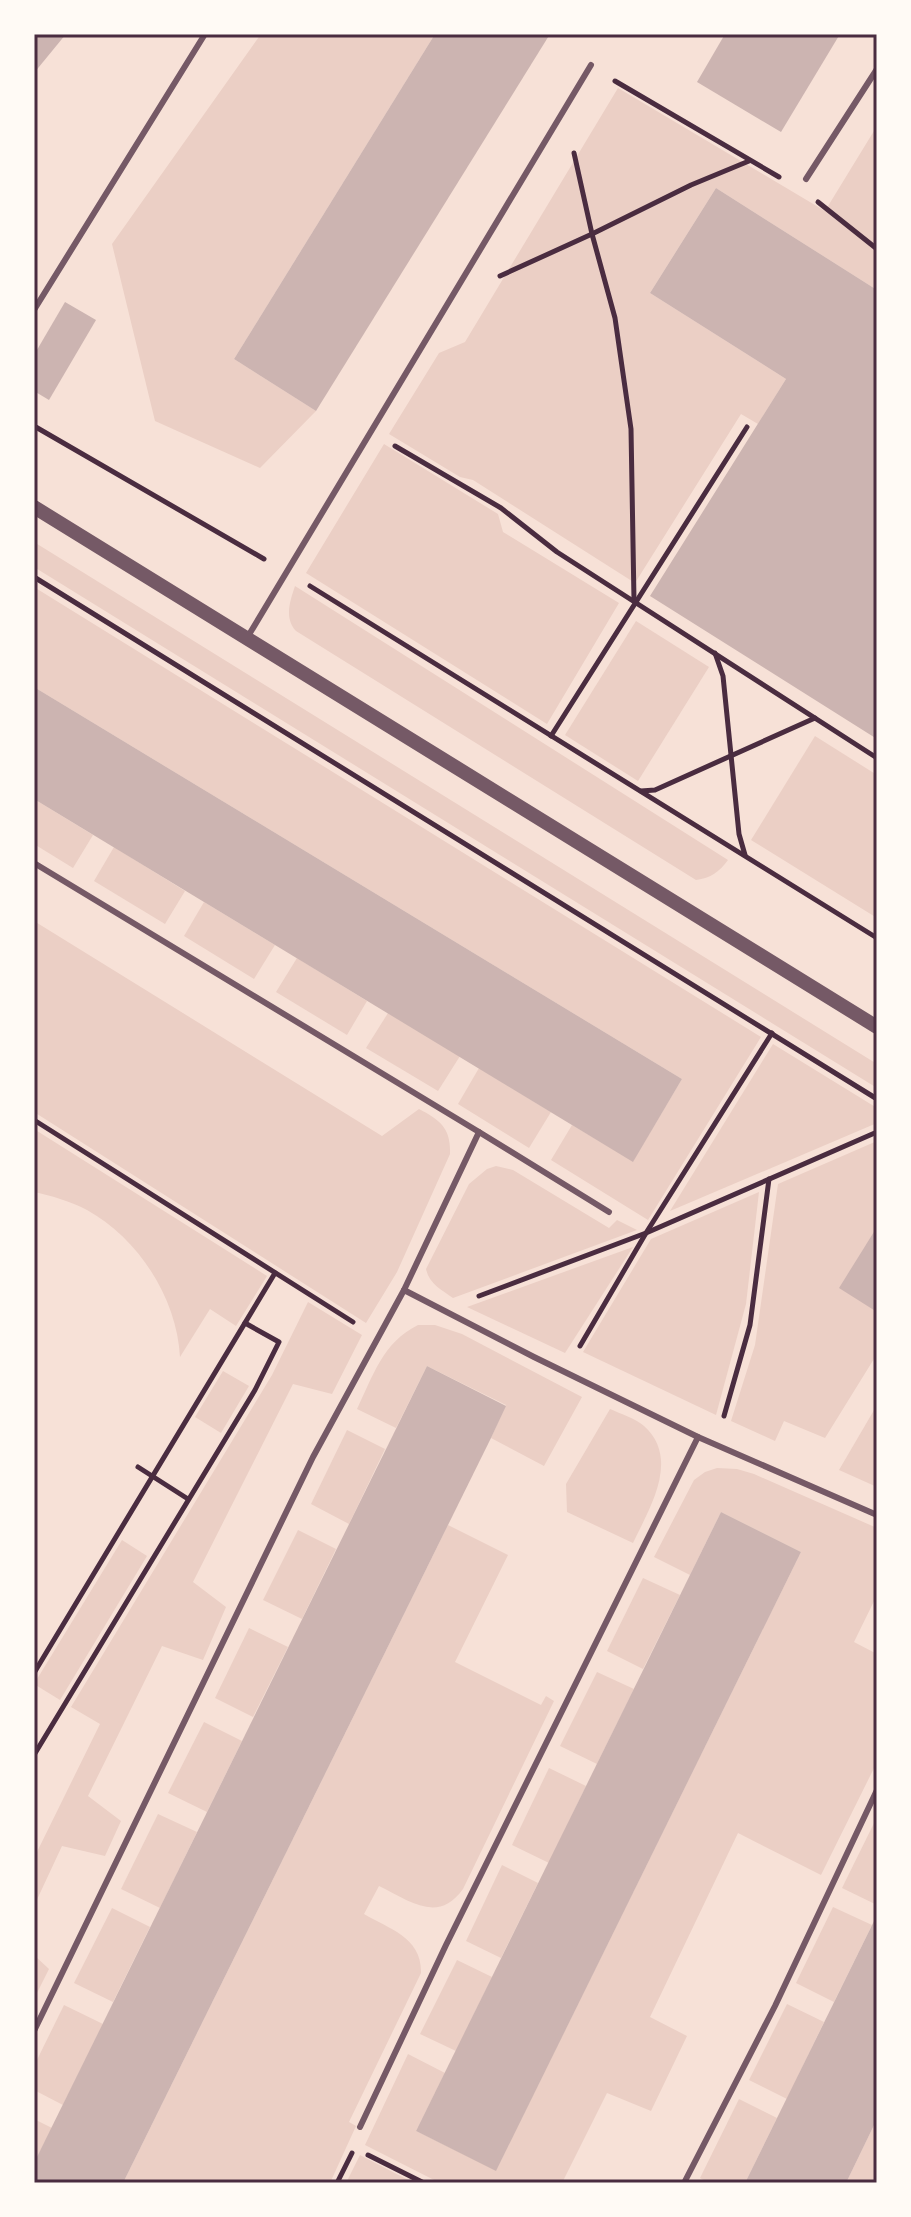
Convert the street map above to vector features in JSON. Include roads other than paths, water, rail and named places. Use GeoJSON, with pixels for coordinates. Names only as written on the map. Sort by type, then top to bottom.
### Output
{"type":"FeatureCollection","features":[{"type":"Feature","properties":{"kind":"street"},"geometry":{"type":"LineString","coordinates":[[34,507],[877,1027]]}},
{"type":"Feature","properties":{"kind":"lane"},"geometry":{"type":"LineString","coordinates":[[34,310],[205,34]]}},
{"type":"Feature","properties":{"kind":"lane"},"geometry":{"type":"LineString","coordinates":[[247,638],[591,65]]}},
{"type":"Feature","properties":{"kind":"lane"},"geometry":{"type":"LineString","coordinates":[[806,179],[877,69]]}},
{"type":"Feature","properties":{"kind":"lane"},"geometry":{"type":"LineString","coordinates":[[34,863],[609,1212]]}},
{"type":"Feature","properties":{"kind":"lane"},"geometry":{"type":"LineString","coordinates":[[34,2031],[313,1457],[404,1290],[479,1132]]}},
{"type":"Feature","properties":{"kind":"lane"},"geometry":{"type":"LineString","coordinates":[[404,1290],[698,1437],[877,1515]]}},
{"type":"Feature","properties":{"kind":"lane"},"geometry":{"type":"LineString","coordinates":[[360,2127],[446,1945],[698,1437]]}},
{"type":"Feature","properties":{"kind":"lane"},"geometry":{"type":"LineString","coordinates":[[684,2183],[775,2006],[877,1790]]}}]}
